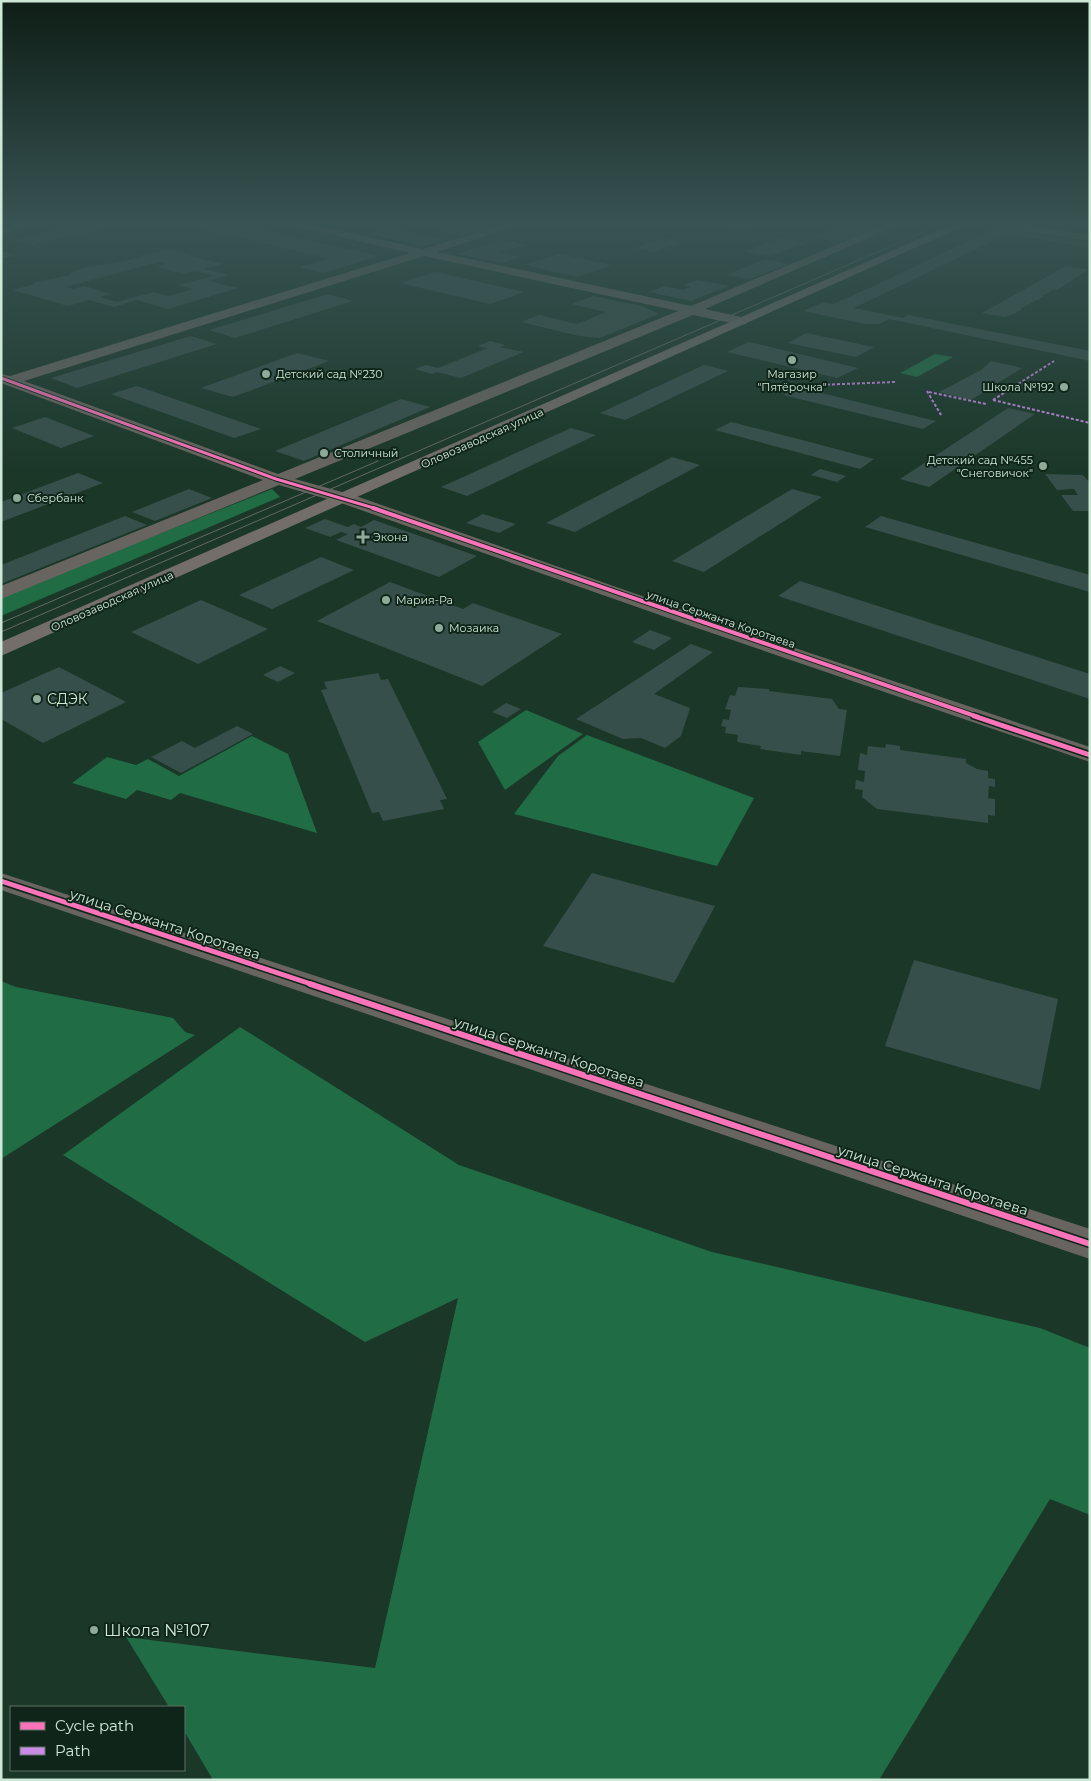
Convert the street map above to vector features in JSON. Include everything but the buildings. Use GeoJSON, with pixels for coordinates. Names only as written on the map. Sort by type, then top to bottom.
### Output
{"type":"FeatureCollection","features":[{"type":"Feature","properties":{"kind":"street"},"geometry":{"type":"LineString","coordinates":[[6,379],[243,307]]}},
{"type":"Feature","properties":{"kind":"street"},"geometry":{"type":"LineString","coordinates":[[680,307],[741,321]]}},
{"type":"Feature","properties":{"kind":"street"},"geometry":{"type":"LineString","coordinates":[[1,593],[700,307]]}},
{"type":"Feature","properties":{"kind":"street","name":"Оловозаводская улица"},"geometry":{"type":"LineString","coordinates":[[1,650],[347,499],[773,307]]}},
{"type":"Feature","properties":{"kind":"street","name":"улица Сержанта Коротаева"},"geometry":{"type":"LineString","coordinates":[[6,379],[276,479],[347,499],[701,623],[1090,755]]}},
{"type":"Feature","properties":{"kind":"street","name":"улица Сержанта Коротаева"},"geometry":{"type":"LineString","coordinates":[[1,881],[1090,1244]]}},
{"type":"Feature","properties":{"kind":"green space"},"geometry":{"type":"Polygon","coordinates":[[[935,354],[953,357],[917,377],[900,373],[935,354]]]}},
{"type":"Feature","properties":{"kind":"green space"},"geometry":{"type":"Polygon","coordinates":[[[272,489],[280,497],[1,616],[1,597],[272,489]]]}},
{"type":"Feature","properties":{"kind":"green space"},"geometry":{"type":"Polygon","coordinates":[[[526,710],[583,734],[505,790],[478,742],[526,710]]]}},
{"type":"Feature","properties":{"kind":"green space"},"geometry":{"type":"Polygon","coordinates":[[[587,735],[754,798],[717,866],[514,814],[558,756],[587,735]]]}},
{"type":"Feature","properties":{"kind":"green space"},"geometry":{"type":"Polygon","coordinates":[[[252,736],[288,754],[317,833],[180,793],[171,800],[137,790],[126,799],[72,783],[107,757],[136,765],[148,759],[179,776],[252,736]]]}},
{"type":"Feature","properties":{"kind":"green space"},"geometry":{"type":"Polygon","coordinates":[[[1,981],[16,987],[173,1018],[185,1032],[195,1035],[1,1159],[1,981]]]}},
{"type":"Feature","properties":{"kind":"green space"},"geometry":{"type":"Polygon","coordinates":[[[240,1027],[459,1165],[712,1252],[1040,1328],[1090,1348],[1090,1515],[1050,1499],[879,1780],[213,1780],[185,1733],[185,1706],[168,1706],[126,1637],[375,1668],[458,1298],[365,1342],[63,1155],[240,1027]]]}},
{"type":"Feature","properties":{"kind":"tram line"},"geometry":{"type":"LineString","coordinates":[[1,632],[750,307]]}},
{"type":"Feature","properties":{"kind":"tram line"},"geometry":{"type":"LineString","coordinates":[[1,623],[378,461]]}},
{"type":"Feature","properties":{"kind":"marked path"},"geometry":{"type":"LineString","coordinates":[[993,400],[1054,361]]}},
{"type":"Feature","properties":{"kind":"marked path"},"geometry":{"type":"LineString","coordinates":[[817,385],[895,382]]}},
{"type":"Feature","properties":{"kind":"marked path"},"geometry":{"type":"LineString","coordinates":[[927,391],[941,415]]}},
{"type":"Feature","properties":{"kind":"marked path"},"geometry":{"type":"LineString","coordinates":[[929,392],[986,404]]}},
{"type":"Feature","properties":{"kind":"marked path"},"geometry":{"type":"LineString","coordinates":[[993,400],[1090,423]]}},
{"type":"Feature","properties":{"kind":"cycle path"},"geometry":{"type":"LineString","coordinates":[[1,378],[276,479],[347,499],[701,623],[1090,755]]}},
{"type":"Feature","properties":{"kind":"cycle path"},"geometry":{"type":"LineString","coordinates":[[1,881],[1090,1244]]}},
{"type":"Feature","properties":{"kind":"place","name":"Магазир \"Пятёрочка\""},"geometry":{"type":"Point","coordinates":[792,360]}},
{"type":"Feature","properties":{"kind":"place","name":"Детский сад №230"},"geometry":{"type":"Point","coordinates":[266,374]}},
{"type":"Feature","properties":{"kind":"place","name":"Школа №192"},"geometry":{"type":"Point","coordinates":[1064,387]}},
{"type":"Feature","properties":{"kind":"place","name":"Столичный"},"geometry":{"type":"Point","coordinates":[324,453]}},
{"type":"Feature","properties":{"kind":"place","name":"Детский сад №455 \"Снеговичок\""},"geometry":{"type":"Point","coordinates":[1043,466]}},
{"type":"Feature","properties":{"kind":"place","name":"Сбербанк"},"geometry":{"type":"Point","coordinates":[17,498]}},
{"type":"Feature","properties":{"kind":"place","name":"Экона"},"geometry":{"type":"Point","coordinates":[363,537]}},
{"type":"Feature","properties":{"kind":"place","name":"Мария-Ра"},"geometry":{"type":"Point","coordinates":[386,600]}},
{"type":"Feature","properties":{"kind":"place","name":"Мозаика"},"geometry":{"type":"Point","coordinates":[439,628]}},
{"type":"Feature","properties":{"kind":"place","name":"СДЭК"},"geometry":{"type":"Point","coordinates":[37,699]}},
{"type":"Feature","properties":{"kind":"place","name":"Школа №107"},"geometry":{"type":"Point","coordinates":[94,1630]}}]}
